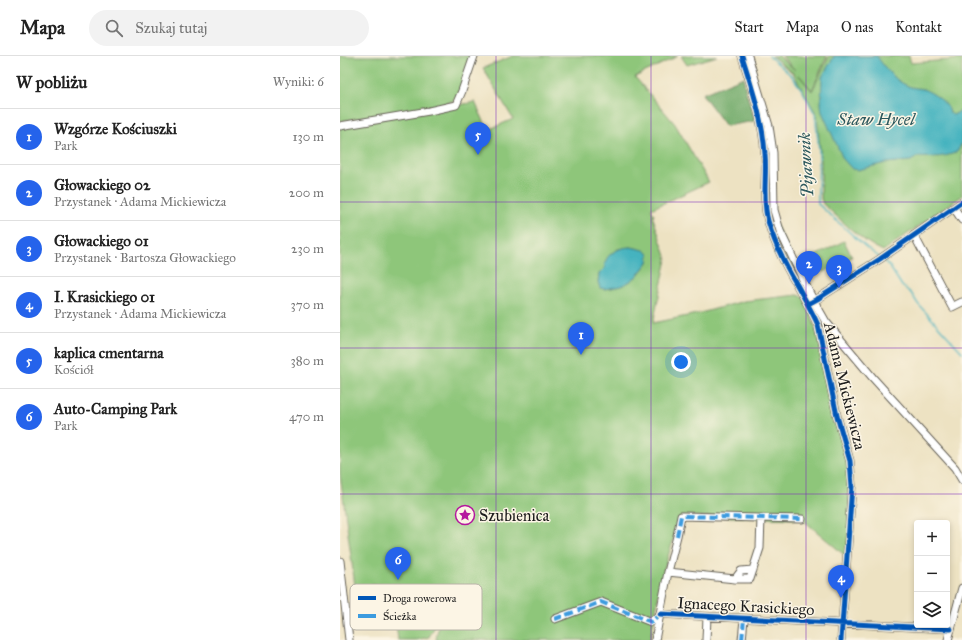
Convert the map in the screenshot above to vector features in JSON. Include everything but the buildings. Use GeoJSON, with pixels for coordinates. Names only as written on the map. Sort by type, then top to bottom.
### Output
{"type":"FeatureCollection","features":[{"type":"Feature","properties":{"kind":"street"},"geometry":{"type":"LineString","coordinates":[[340,126],[456,105],[474,56]]}},
{"type":"Feature","properties":{"kind":"street","name":"Adama Mickiewicza"},"geometry":{"type":"LineString","coordinates":[[742,56],[762,128],[765,154],[765,203],[768,220],[773,235],[790,271],[811,302]]}},
{"type":"Feature","properties":{"kind":"street","name":"Adama Mickiewicza"},"geometry":{"type":"LineString","coordinates":[[748,56],[769,126],[773,153],[773,203],[776,218],[788,250],[811,302],[818,325],[836,416],[850,461],[852,473],[850,531],[841,640]]}},
{"type":"Feature","properties":{"kind":"street"},"geometry":{"type":"LineString","coordinates":[[962,202],[881,258],[811,302],[879,385],[955,468],[962,480]]}},
{"type":"Feature","properties":{"kind":"street"},"geometry":{"type":"LineString","coordinates":[[954,208],[962,220]]}},
{"type":"Feature","properties":{"kind":"street"},"geometry":{"type":"LineString","coordinates":[[914,235],[952,307],[962,302]]}},
{"type":"Feature","properties":{"kind":"street"},"geometry":{"type":"LineString","coordinates":[[818,325],[821,321],[826,322]]}},
{"type":"Feature","properties":{"kind":"street"},"geometry":{"type":"LineString","coordinates":[[654,640],[681,516],[802,519]]}},
{"type":"Feature","properties":{"kind":"street"},"geometry":{"type":"LineString","coordinates":[[668,572],[735,579],[750,579],[760,548],[761,518]]}},
{"type":"Feature","properties":{"kind":"street"},"geometry":{"type":"LineString","coordinates":[[340,561],[349,640]]}},
{"type":"Feature","properties":{"kind":"street"},"geometry":{"type":"LineString","coordinates":[[948,640],[962,588]]}},
{"type":"Feature","properties":{"kind":"street"},"geometry":{"type":"LineString","coordinates":[[555,619],[601,602],[651,622],[660,614]]}},
{"type":"Feature","properties":{"kind":"street","name":"Ignacego Krasickiego"},"geometry":{"type":"LineString","coordinates":[[660,614],[951,629]]}},
{"type":"Feature","properties":{"kind":"street"},"geometry":{"type":"LineString","coordinates":[[706,640],[707,617]]}},
{"type":"Feature","properties":{"kind":"street"},"geometry":{"type":"LineString","coordinates":[[742,640],[744,619]]}},
{"type":"Feature","properties":{"kind":"green space"},"geometry":{"type":"Polygon","coordinates":[[[340,56],[471,56],[458,95],[453,101],[433,107],[340,121],[340,56]]]}},
{"type":"Feature","properties":{"kind":"green space"},"geometry":{"type":"Polygon","coordinates":[[[513,56],[678,56],[635,77],[675,124],[709,182],[651,209],[654,214],[653,218],[667,259],[653,323],[697,314],[744,301],[798,295],[804,297],[814,323],[850,461],[848,558],[802,519],[681,516],[664,569],[650,640],[436,640],[438,630],[482,630],[482,584],[355,584],[340,474],[340,126],[475,102],[488,130],[513,119],[483,68],[513,56]],[[631,247],[618,249],[610,255],[605,263],[605,268],[599,274],[598,282],[604,289],[621,286],[629,282],[637,276],[648,262],[649,254],[631,247]]]}},
{"type":"Feature","properties":{"kind":"green space"},"geometry":{"type":"Polygon","coordinates":[[[681,56],[717,56],[687,65],[681,56]]]}},
{"type":"Feature","properties":{"kind":"green space"},"geometry":{"type":"Polygon","coordinates":[[[772,56],[779,56],[795,70],[782,56],[827,56],[812,90],[798,74],[812,91],[829,56],[909,56],[911,63],[962,59],[962,196],[883,251],[874,247],[823,204],[821,199],[821,160],[817,115],[793,73],[772,56]]]}},
{"type":"Feature","properties":{"kind":"green space"},"geometry":{"type":"Polygon","coordinates":[[[744,77],[745,89],[755,121],[726,126],[702,94],[744,77]]]}},
{"type":"Feature","properties":{"kind":"green space"},"geometry":{"type":"Polygon","coordinates":[[[763,112],[770,146],[770,208],[768,208],[763,112]]]}},
{"type":"Feature","properties":{"kind":"green space"},"geometry":{"type":"Polygon","coordinates":[[[774,220],[808,294],[806,296],[791,268],[770,221],[774,220]]]}},
{"type":"Feature","properties":{"kind":"green space"},"geometry":{"type":"Polygon","coordinates":[[[844,241],[852,257],[823,272],[815,256],[844,241]]]}},
{"type":"Feature","properties":{"kind":"green space"},"geometry":{"type":"Polygon","coordinates":[[[397,630],[433,630],[429,637],[417,640],[398,640],[397,630]]]}},
{"type":"Feature","properties":{"kind":"water","name":"Staw Hycel"},"geometry":{"type":"Polygon","coordinates":[[[834,56],[877,56],[886,69],[903,84],[910,87],[923,89],[935,95],[946,105],[950,113],[953,115],[962,112],[962,144],[958,150],[952,154],[944,156],[917,157],[911,161],[886,163],[857,170],[852,169],[843,159],[822,112],[822,77],[834,56]]]}},
{"type":"Feature","properties":{"kind":"water"},"geometry":{"type":"Polygon","coordinates":[[[631,247],[644,250],[649,254],[648,262],[637,276],[629,282],[621,286],[604,289],[600,288],[598,282],[599,274],[605,268],[605,263],[609,255],[622,248],[631,247]]]}},
{"type":"Feature","properties":{"kind":"waterway","name":"Pijawnik"},"geometry":{"type":"LineString","coordinates":[[769,56],[792,76],[802,90],[815,114],[819,150],[818,204],[879,257]]}},
{"type":"Feature","properties":{"kind":"waterway","name":"Pijawnik"},"geometry":{"type":"LineString","coordinates":[[882,259],[890,267],[902,286],[911,293],[918,304],[962,352]]}},
{"type":"Feature","properties":{"kind":"marked path"},"geometry":{"type":"LineString","coordinates":[[677,536],[681,516],[802,519]]}},
{"type":"Feature","properties":{"kind":"marked path"},"geometry":{"type":"LineString","coordinates":[[555,619],[601,602],[651,622],[660,614]]}},
{"type":"Feature","properties":{"kind":"marked path"},"geometry":{"type":"LineString","coordinates":[[742,640],[744,619]]}},
{"type":"Feature","properties":{"kind":"cycle path"},"geometry":{"type":"LineString","coordinates":[[742,56],[756,104],[764,141],[765,204],[768,221],[773,237],[784,261],[818,325],[837,416],[850,461],[852,486],[841,640]]}},
{"type":"Feature","properties":{"kind":"cycle path"},"geometry":{"type":"LineString","coordinates":[[808,304],[880,259],[962,202]]}},
{"type":"Feature","properties":{"kind":"cycle path"},"geometry":{"type":"LineString","coordinates":[[660,614],[951,629]]}},
{"type":"Feature","properties":{"kind":"place","name":"kaplica cmentarna"},"geometry":{"type":"Point","coordinates":[478,155]}},
{"type":"Feature","properties":{"kind":"place","name":"Głowackiego 02"},"geometry":{"type":"Point","coordinates":[809,284]}},
{"type":"Feature","properties":{"kind":"place","name":"Głowackiego 01"},"geometry":{"type":"Point","coordinates":[839,288]}},
{"type":"Feature","properties":{"kind":"place","name":"Wzgórze Kościuszki"},"geometry":{"type":"Point","coordinates":[581,355]}},
{"type":"Feature","properties":{"kind":"place","name":"Szubienica"},"geometry":{"type":"Point","coordinates":[465,515]}},
{"type":"Feature","properties":{"kind":"place","name":"Auto-Camping Park"},"geometry":{"type":"Point","coordinates":[398,580]}},
{"type":"Feature","properties":{"kind":"place","name":"I. Krasickiego 01"},"geometry":{"type":"Point","coordinates":[841,598]}}]}
